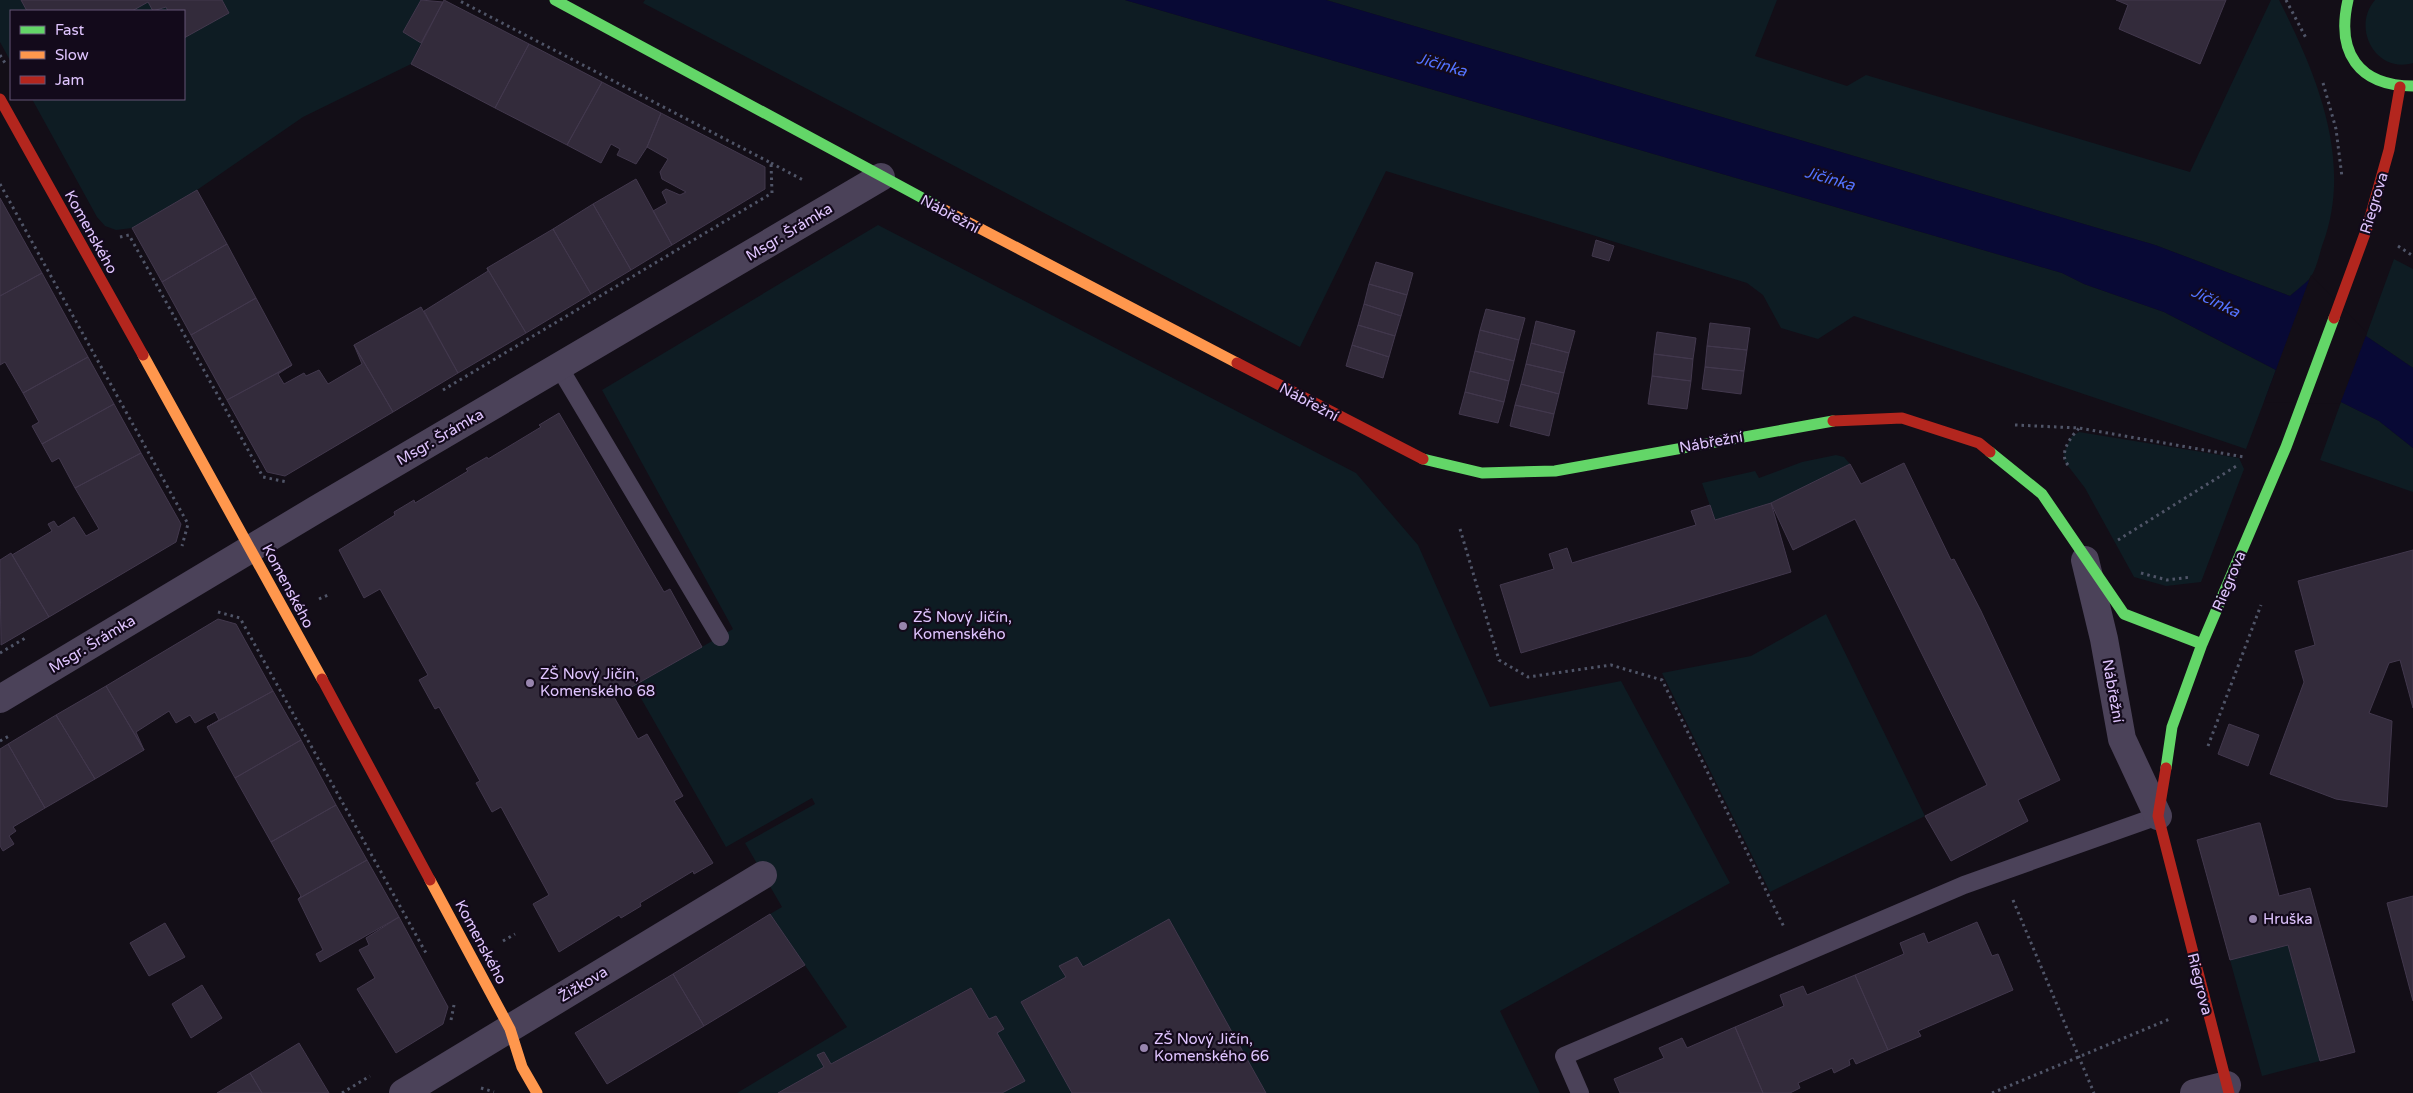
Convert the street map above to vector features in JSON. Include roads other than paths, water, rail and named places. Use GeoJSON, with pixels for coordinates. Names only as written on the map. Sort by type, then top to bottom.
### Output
{"type":"FeatureCollection","features":[{"type":"Feature","properties":{"kind":"street","name":"Nábřežní"},"geometry":{"type":"LineString","coordinates":[[555,0],[881,178],[1417,458],[1482,473],[1555,471],[1824,421],[1902,418],[1979,443],[2042,494],[2085,560],[2124,614],[2202,644]]}},
{"type":"Feature","properties":{"kind":"street"},"geometry":{"type":"LineString","coordinates":[[2348,0],[2344,10],[2343,28],[2350,57],[2358,67],[2377,81],[2400,87],[2413,86]]}},
{"type":"Feature","properties":{"kind":"street","name":"Riegrova"},"geometry":{"type":"LineString","coordinates":[[2194,1093],[2228,1089],[2158,816],[2172,728],[2202,644],[2286,447],[2362,242],[2390,150],[2400,87]]}},
{"type":"Feature","properties":{"kind":"street","name":"Komenského"},"geometry":{"type":"LineString","coordinates":[[0,99],[251,548],[510,1028],[522,1067],[537,1093]]}},
{"type":"Feature","properties":{"kind":"street","name":"Msgr. Šrámka"},"geometry":{"type":"LineString","coordinates":[[0,699],[251,548],[881,178]]}},
{"type":"Feature","properties":{"kind":"street","name":"Nábřežní"},"geometry":{"type":"LineString","coordinates":[[2085,560],[2104,639],[2122,739],[2158,816]]}},
{"type":"Feature","properties":{"kind":"street","name":"Žižkova"},"geometry":{"type":"LineString","coordinates":[[403,1093],[763,875]]}},
{"type":"Feature","properties":{"kind":"lane"},"geometry":{"type":"LineString","coordinates":[[559,367],[720,637]]}},
{"type":"Feature","properties":{"kind":"lane"},"geometry":{"type":"LineString","coordinates":[[1580,1093],[1564,1056],[1964,885],[2158,816]]}},
{"type":"Feature","properties":{"kind":"water","name":"Jičínka"},"geometry":{"type":"Polygon","coordinates":[[[1125,0],[1326,0],[2155,245],[2290,296],[2311,278],[2366,336],[2413,368],[2413,448],[2379,421],[2341,402],[2265,400],[2276,370],[2164,312],[2084,284],[2062,273],[1125,0]]]}},
{"type":"Feature","properties":{"kind":"place","name":"ZŠ Nový Jičín, Komenského"},"geometry":{"type":"Point","coordinates":[903,626]}},
{"type":"Feature","properties":{"kind":"place","name":"ZŠ Nový Jičín, Komenského 68"},"geometry":{"type":"Point","coordinates":[530,683]}},
{"type":"Feature","properties":{"kind":"place","name":"Hruška"},"geometry":{"type":"Point","coordinates":[2253,919]}},
{"type":"Feature","properties":{"kind":"place","name":"ZŠ Nový Jičín, Komenského 66"},"geometry":{"type":"Point","coordinates":[1144,1048]}}]}
